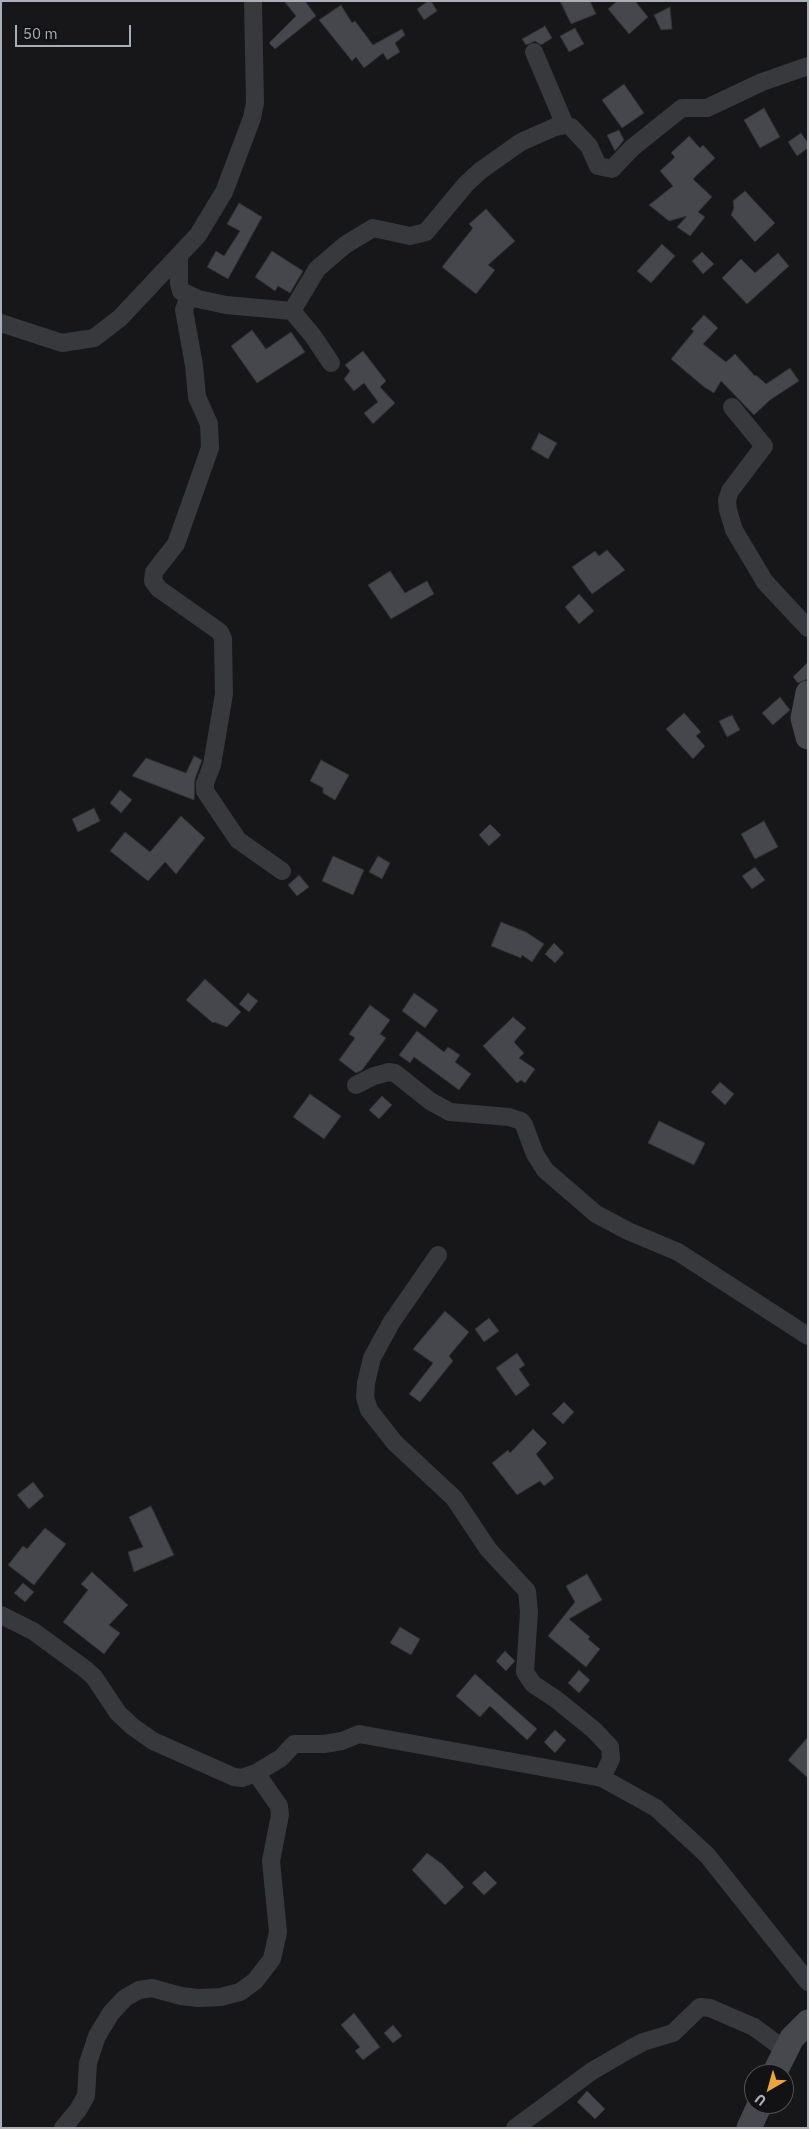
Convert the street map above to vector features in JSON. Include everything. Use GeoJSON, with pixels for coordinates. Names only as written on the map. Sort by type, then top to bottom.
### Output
{"type":"FeatureCollection","features":[{"type":"Feature","properties":{"kind":"street"},"geometry":{"type":"LineString","coordinates":[[1,322],[62,343],[94,338],[120,318],[179,258],[213,214],[234,171],[249,131],[255,103],[252,1]]}},
{"type":"Feature","properties":{"kind":"street"},"geometry":{"type":"LineString","coordinates":[[534,52],[565,125],[579,133],[589,146],[598,166],[612,168],[675,111],[686,107],[707,108],[762,82],[808,66]]}},
{"type":"Feature","properties":{"kind":"street"},"geometry":{"type":"LineString","coordinates":[[292,310],[317,270],[345,245],[373,228],[410,236],[426,232],[466,184],[480,171],[522,142],[555,127],[565,125]]}},
{"type":"Feature","properties":{"kind":"street"},"geometry":{"type":"LineString","coordinates":[[179,258],[180,288],[189,295],[226,305],[292,310],[314,336],[331,363]]}},
{"type":"Feature","properties":{"kind":"street"},"geometry":{"type":"LineString","coordinates":[[189,295],[184,310],[194,365],[197,397],[209,424],[210,448],[176,544],[154,572],[153,580],[158,589],[220,632],[223,639],[224,694],[212,764],[205,783],[205,791],[238,840],[282,871]]}},
{"type":"Feature","properties":{"kind":"street"},"geometry":{"type":"LineString","coordinates":[[732,407],[764,446],[730,491],[727,500],[728,510],[734,530],[765,582],[808,628]]}},
{"type":"Feature","properties":{"kind":"street"},"geometry":{"type":"LineString","coordinates":[[808,693],[803,718],[808,737]]}},
{"type":"Feature","properties":{"kind":"street"},"geometry":{"type":"LineString","coordinates":[[356,1085],[374,1076],[389,1072],[395,1074],[430,1101],[450,1112],[509,1117],[520,1121],[524,1125],[541,1165],[596,1214],[628,1231],[678,1252],[808,1336]]}},
{"type":"Feature","properties":{"kind":"street"},"geometry":{"type":"LineString","coordinates":[[438,1255],[391,1323],[372,1358],[366,1390],[369,1410],[396,1444],[454,1498],[488,1549],[527,1591],[529,1612],[525,1672],[533,1684],[557,1700],[594,1730],[610,1748],[611,1759],[602,1778]]}},
{"type":"Feature","properties":{"kind":"street"},"geometry":{"type":"LineString","coordinates":[[1,1614],[33,1632],[85,1669],[94,1677],[118,1713],[133,1727],[153,1741],[234,1777],[242,1778],[256,1773],[281,1758],[294,1744],[324,1744],[342,1741],[359,1734],[602,1778],[656,1808],[707,1854],[808,1982]]}},
{"type":"Feature","properties":{"kind":"street"},"geometry":{"type":"LineString","coordinates":[[63,2128],[78,2110],[86,2096],[88,2063],[97,2036],[111,2013],[125,1998],[138,1990],[152,1988],[181,1996],[198,1998],[221,1997],[240,1992],[256,1981],[272,1959],[278,1932],[271,1861],[280,1815],[279,1806],[256,1773]]}},
{"type":"Feature","properties":{"kind":"street"},"geometry":{"type":"LineString","coordinates":[[515,2128],[592,2071],[643,2042],[672,2033],[700,2007],[710,2008],[754,2027],[785,2050]]}},
{"type":"Feature","properties":{"kind":"street"},"geometry":{"type":"LineString","coordinates":[[779,2064],[792,2038],[808,2022]]}},
{"type":"Feature","properties":{"kind":"street"},"geometry":{"type":"LineString","coordinates":[[749,2128],[755,2114]]}},
{"type":"Feature","properties":{"kind":"building"},"geometry":{"type":"Polygon","coordinates":[[[284,1],[305,1],[316,16],[275,49],[269,43],[296,16],[284,1]]]}},
{"type":"Feature","properties":{"kind":"building"},"geometry":{"type":"Polygon","coordinates":[[[431,1],[437,11],[424,20],[417,9],[431,1]]]}},
{"type":"Feature","properties":{"kind":"building"},"geometry":{"type":"Polygon","coordinates":[[[560,1],[590,1],[596,14],[571,24],[560,1]]]}},
{"type":"Feature","properties":{"kind":"building"},"geometry":{"type":"Polygon","coordinates":[[[617,1],[635,1],[648,17],[629,34],[608,9],[617,1]]]}},
{"type":"Feature","properties":{"kind":"building"},"geometry":{"type":"Polygon","coordinates":[[[341,5],[352,23],[355,21],[373,45],[402,29],[405,35],[395,43],[400,52],[387,60],[383,53],[364,68],[356,57],[352,61],[319,20],[341,5]]]}},
{"type":"Feature","properties":{"kind":"building"},"geometry":{"type":"Polygon","coordinates":[[[670,7],[672,29],[661,30],[654,15],[670,7]]]}},
{"type":"Feature","properties":{"kind":"building"},"geometry":{"type":"Polygon","coordinates":[[[545,26],[552,38],[541,45],[535,41],[526,45],[522,39],[545,26]]]}},
{"type":"Feature","properties":{"kind":"building"},"geometry":{"type":"Polygon","coordinates":[[[575,28],[584,44],[569,52],[560,36],[575,28]]]}},
{"type":"Feature","properties":{"kind":"building"},"geometry":{"type":"Polygon","coordinates":[[[624,84],[644,113],[622,128],[602,100],[624,84]]]}},
{"type":"Feature","properties":{"kind":"building"},"geometry":{"type":"Polygon","coordinates":[[[764,108],[780,137],[760,148],[744,120],[764,108]]]}},
{"type":"Feature","properties":{"kind":"building"},"geometry":{"type":"Polygon","coordinates":[[[619,130],[624,140],[615,151],[607,135],[619,130]]]}},
{"type":"Feature","properties":{"kind":"building"},"geometry":{"type":"Polygon","coordinates":[[[801,133],[808,143],[808,148],[797,156],[788,142],[801,133]]]}},
{"type":"Feature","properties":{"kind":"building"},"geometry":{"type":"Polygon","coordinates":[[[689,136],[700,148],[703,145],[715,158],[693,179],[712,197],[698,212],[705,217],[690,236],[677,227],[687,216],[669,221],[649,205],[673,186],[660,171],[675,157],[671,153],[689,136]]]}},
{"type":"Feature","properties":{"kind":"building"},"geometry":{"type":"Polygon","coordinates":[[[745,191],[775,223],[755,242],[731,215],[734,208],[733,201],[745,191]]]}},
{"type":"Feature","properties":{"kind":"building"},"geometry":{"type":"Polygon","coordinates":[[[239,203],[262,217],[228,279],[207,267],[216,251],[224,256],[240,231],[227,224],[239,203]]]}},
{"type":"Feature","properties":{"kind":"building"},"geometry":{"type":"Polygon","coordinates":[[[486,209],[515,241],[488,265],[495,270],[476,294],[442,267],[473,228],[469,224],[486,209]]]}},
{"type":"Feature","properties":{"kind":"building"},"geometry":{"type":"Polygon","coordinates":[[[662,244],[675,256],[651,283],[637,271],[662,244]]]}},
{"type":"Feature","properties":{"kind":"building"},"geometry":{"type":"Polygon","coordinates":[[[272,251],[303,271],[290,293],[278,286],[275,291],[255,277],[272,251]]]}},
{"type":"Feature","properties":{"kind":"building"},"geometry":{"type":"Polygon","coordinates":[[[702,252],[714,264],[703,274],[692,261],[702,252]]]}},
{"type":"Feature","properties":{"kind":"building"},"geometry":{"type":"Polygon","coordinates":[[[778,253],[789,266],[747,304],[722,278],[741,259],[755,273],[778,253]]]}},
{"type":"Feature","properties":{"kind":"building"},"geometry":{"type":"Polygon","coordinates":[[[704,315],[718,328],[703,344],[726,362],[735,354],[755,376],[766,384],[790,368],[799,381],[770,400],[754,415],[721,381],[714,393],[704,387],[671,359],[694,331],[691,329],[704,315]]]}},
{"type":"Feature","properties":{"kind":"building"},"geometry":{"type":"Polygon","coordinates":[[[252,330],[266,349],[291,332],[305,352],[257,383],[231,346],[252,330]]]}},
{"type":"Feature","properties":{"kind":"building"},"geometry":{"type":"Polygon","coordinates":[[[363,351],[386,381],[380,387],[395,403],[373,424],[364,413],[378,402],[364,383],[354,391],[344,379],[350,371],[345,365],[363,351]]]}},
{"type":"Feature","properties":{"kind":"building"},"geometry":{"type":"Polygon","coordinates":[[[539,433],[557,443],[548,459],[531,449],[539,433]]]}},
{"type":"Feature","properties":{"kind":"building"},"geometry":{"type":"Polygon","coordinates":[[[607,550],[625,570],[592,594],[572,567],[595,551],[599,556],[607,550]]]}},
{"type":"Feature","properties":{"kind":"building"},"geometry":{"type":"Polygon","coordinates":[[[390,571],[405,593],[427,581],[434,594],[391,619],[368,585],[390,571]]]}},
{"type":"Feature","properties":{"kind":"building"},"geometry":{"type":"Polygon","coordinates":[[[579,594],[594,611],[579,624],[565,607],[579,594]]]}},
{"type":"Feature","properties":{"kind":"building"},"geometry":{"type":"Polygon","coordinates":[[[808,662],[808,679],[798,683],[793,677],[808,662]]]}},
{"type":"Feature","properties":{"kind":"building"},"geometry":{"type":"Polygon","coordinates":[[[780,697],[790,710],[773,725],[762,713],[780,697]]]}},
{"type":"Feature","properties":{"kind":"building"},"geometry":{"type":"Polygon","coordinates":[[[684,713],[701,732],[696,736],[705,746],[693,759],[666,729],[684,713]]]}},
{"type":"Feature","properties":{"kind":"building"},"geometry":{"type":"Polygon","coordinates":[[[732,715],[740,730],[727,737],[719,721],[732,715]]]}},
{"type":"Feature","properties":{"kind":"building"},"geometry":{"type":"Polygon","coordinates":[[[194,756],[202,760],[195,779],[194,800],[132,776],[146,758],[186,773],[194,756]]]}},
{"type":"Feature","properties":{"kind":"building"},"geometry":{"type":"Polygon","coordinates":[[[321,760],[349,775],[335,800],[323,793],[323,788],[310,781],[321,760]]]}},
{"type":"Feature","properties":{"kind":"building"},"geometry":{"type":"Polygon","coordinates":[[[120,790],[132,800],[121,813],[110,803],[120,790]]]}},
{"type":"Feature","properties":{"kind":"building"},"geometry":{"type":"Polygon","coordinates":[[[94,808],[100,821],[78,832],[72,819],[94,808]]]}},
{"type":"Feature","properties":{"kind":"building"},"geometry":{"type":"Polygon","coordinates":[[[181,816],[205,838],[176,874],[165,862],[148,881],[110,851],[125,832],[150,852],[181,816]]]}},
{"type":"Feature","properties":{"kind":"building"},"geometry":{"type":"Polygon","coordinates":[[[764,821],[778,847],[755,859],[741,834],[764,821]]]}},
{"type":"Feature","properties":{"kind":"building"},"geometry":{"type":"Polygon","coordinates":[[[490,824],[501,835],[489,846],[479,835],[490,824]]]}},
{"type":"Feature","properties":{"kind":"building"},"geometry":{"type":"Polygon","coordinates":[[[333,856],[364,870],[353,895],[322,881],[333,856]]]}},
{"type":"Feature","properties":{"kind":"building"},"geometry":{"type":"Polygon","coordinates":[[[378,856],[390,863],[382,879],[369,872],[378,856]]]}},
{"type":"Feature","properties":{"kind":"building"},"geometry":{"type":"Polygon","coordinates":[[[755,867],[765,880],[752,889],[742,876],[755,867]]]}},
{"type":"Feature","properties":{"kind":"building"},"geometry":{"type":"Polygon","coordinates":[[[299,875],[309,887],[297,896],[288,885],[299,875]]]}},
{"type":"Feature","properties":{"kind":"building"},"geometry":{"type":"Polygon","coordinates":[[[501,922],[526,932],[544,944],[532,962],[522,955],[521,958],[491,946],[501,922]]]}},
{"type":"Feature","properties":{"kind":"building"},"geometry":{"type":"Polygon","coordinates":[[[554,943],[564,953],[555,963],[545,954],[554,943]]]}},
{"type":"Feature","properties":{"kind":"building"},"geometry":{"type":"Polygon","coordinates":[[[205,979],[241,1012],[227,1027],[213,1023],[186,1000],[205,979]]]}},
{"type":"Feature","properties":{"kind":"building"},"geometry":{"type":"Polygon","coordinates":[[[248,993],[258,1001],[249,1012],[239,1004],[248,993]]]}},
{"type":"Feature","properties":{"kind":"building"},"geometry":{"type":"Polygon","coordinates":[[[414,993],[438,1010],[425,1028],[402,1011],[414,993]]]}},
{"type":"Feature","properties":{"kind":"building"},"geometry":{"type":"Polygon","coordinates":[[[370,1005],[390,1020],[380,1034],[386,1038],[362,1070],[356,1073],[339,1060],[355,1038],[349,1034],[370,1005]]]}},
{"type":"Feature","properties":{"kind":"building"},"geometry":{"type":"Polygon","coordinates":[[[513,1017],[526,1028],[514,1042],[524,1053],[519,1058],[535,1069],[525,1083],[521,1080],[517,1083],[483,1046],[513,1017]]]}},
{"type":"Feature","properties":{"kind":"building"},"geometry":{"type":"Polygon","coordinates":[[[417,1031],[444,1052],[448,1047],[460,1055],[455,1062],[471,1074],[459,1090],[414,1057],[410,1063],[399,1055],[417,1031]]]}},
{"type":"Feature","properties":{"kind":"building"},"geometry":{"type":"Polygon","coordinates":[[[720,1082],[734,1094],[725,1105],[711,1092],[720,1082]]]}},
{"type":"Feature","properties":{"kind":"building"},"geometry":{"type":"Polygon","coordinates":[[[310,1094],[341,1116],[324,1139],[293,1117],[310,1094]]]}},
{"type":"Feature","properties":{"kind":"building"},"geometry":{"type":"Polygon","coordinates":[[[382,1096],[392,1105],[379,1119],[369,1110],[382,1096]]]}},
{"type":"Feature","properties":{"kind":"building"},"geometry":{"type":"Polygon","coordinates":[[[659,1121],[705,1143],[694,1165],[648,1143],[659,1121]]]}},
{"type":"Feature","properties":{"kind":"building"},"geometry":{"type":"Polygon","coordinates":[[[445,1311],[469,1332],[449,1356],[453,1361],[420,1402],[409,1394],[433,1363],[413,1349],[445,1311]]]}},
{"type":"Feature","properties":{"kind":"building"},"geometry":{"type":"Polygon","coordinates":[[[489,1318],[499,1331],[484,1342],[475,1329],[489,1318]]]}},
{"type":"Feature","properties":{"kind":"building"},"geometry":{"type":"Polygon","coordinates":[[[517,1353],[525,1365],[519,1369],[530,1385],[516,1396],[496,1368],[517,1353]]]}},
{"type":"Feature","properties":{"kind":"building"},"geometry":{"type":"Polygon","coordinates":[[[564,1402],[574,1412],[563,1424],[552,1414],[564,1402]]]}},
{"type":"Feature","properties":{"kind":"building"},"geometry":{"type":"Polygon","coordinates":[[[533,1429],[547,1443],[536,1454],[554,1478],[544,1486],[540,1481],[517,1495],[492,1463],[508,1450],[510,1453],[533,1429]]]}},
{"type":"Feature","properties":{"kind":"building"},"geometry":{"type":"Polygon","coordinates":[[[33,1482],[44,1496],[29,1509],[17,1495],[33,1482]]]}},
{"type":"Feature","properties":{"kind":"building"},"geometry":{"type":"Polygon","coordinates":[[[151,1506],[174,1555],[134,1572],[128,1552],[143,1547],[129,1517],[151,1506]]]}},
{"type":"Feature","properties":{"kind":"building"},"geometry":{"type":"Polygon","coordinates":[[[45,1528],[66,1544],[34,1585],[8,1565],[23,1546],[27,1549],[45,1528]]]}},
{"type":"Feature","properties":{"kind":"building"},"geometry":{"type":"Polygon","coordinates":[[[92,1572],[128,1605],[109,1625],[120,1633],[104,1654],[63,1622],[88,1590],[81,1584],[92,1572]]]}},
{"type":"Feature","properties":{"kind":"building"},"geometry":{"type":"Polygon","coordinates":[[[587,1574],[602,1600],[569,1619],[590,1637],[588,1639],[600,1649],[586,1667],[548,1636],[575,1602],[566,1586],[587,1574]]]}},
{"type":"Feature","properties":{"kind":"building"},"geometry":{"type":"Polygon","coordinates":[[[23,1583],[34,1592],[25,1602],[14,1593],[23,1583]]]}},
{"type":"Feature","properties":{"kind":"building"},"geometry":{"type":"Polygon","coordinates":[[[400,1627],[420,1639],[411,1655],[390,1643],[400,1627]]]}},
{"type":"Feature","properties":{"kind":"building"},"geometry":{"type":"Polygon","coordinates":[[[505,1651],[515,1661],[506,1671],[496,1661],[505,1651]]]}},
{"type":"Feature","properties":{"kind":"building"},"geometry":{"type":"Polygon","coordinates":[[[579,1670],[590,1680],[579,1693],[568,1683],[579,1670]]]}},
{"type":"Feature","properties":{"kind":"building"},"geometry":{"type":"Polygon","coordinates":[[[475,1674],[537,1729],[527,1740],[490,1706],[480,1717],[456,1696],[475,1674]]]}},
{"type":"Feature","properties":{"kind":"building"},"geometry":{"type":"Polygon","coordinates":[[[555,1730],[566,1740],[555,1753],[544,1742],[555,1730]]]}},
{"type":"Feature","properties":{"kind":"building"},"geometry":{"type":"Polygon","coordinates":[[[808,1737],[808,1778],[788,1760],[808,1737]]]}},
{"type":"Feature","properties":{"kind":"building"},"geometry":{"type":"Polygon","coordinates":[[[427,1853],[442,1864],[464,1887],[445,1905],[412,1870],[427,1853]]]}},
{"type":"Feature","properties":{"kind":"building"},"geometry":{"type":"Polygon","coordinates":[[[485,1871],[497,1883],[484,1895],[472,1883],[485,1871]]]}},
{"type":"Feature","properties":{"kind":"building"},"geometry":{"type":"Polygon","coordinates":[[[354,2013],[380,2047],[363,2060],[355,2051],[360,2047],[341,2025],[354,2013]]]}},
{"type":"Feature","properties":{"kind":"building"},"geometry":{"type":"Polygon","coordinates":[[[393,2025],[402,2036],[393,2043],[384,2033],[393,2025]]]}},
{"type":"Feature","properties":{"kind":"building"},"geometry":{"type":"Polygon","coordinates":[[[587,2091],[605,2109],[595,2119],[577,2102],[587,2091]]]}}]}
